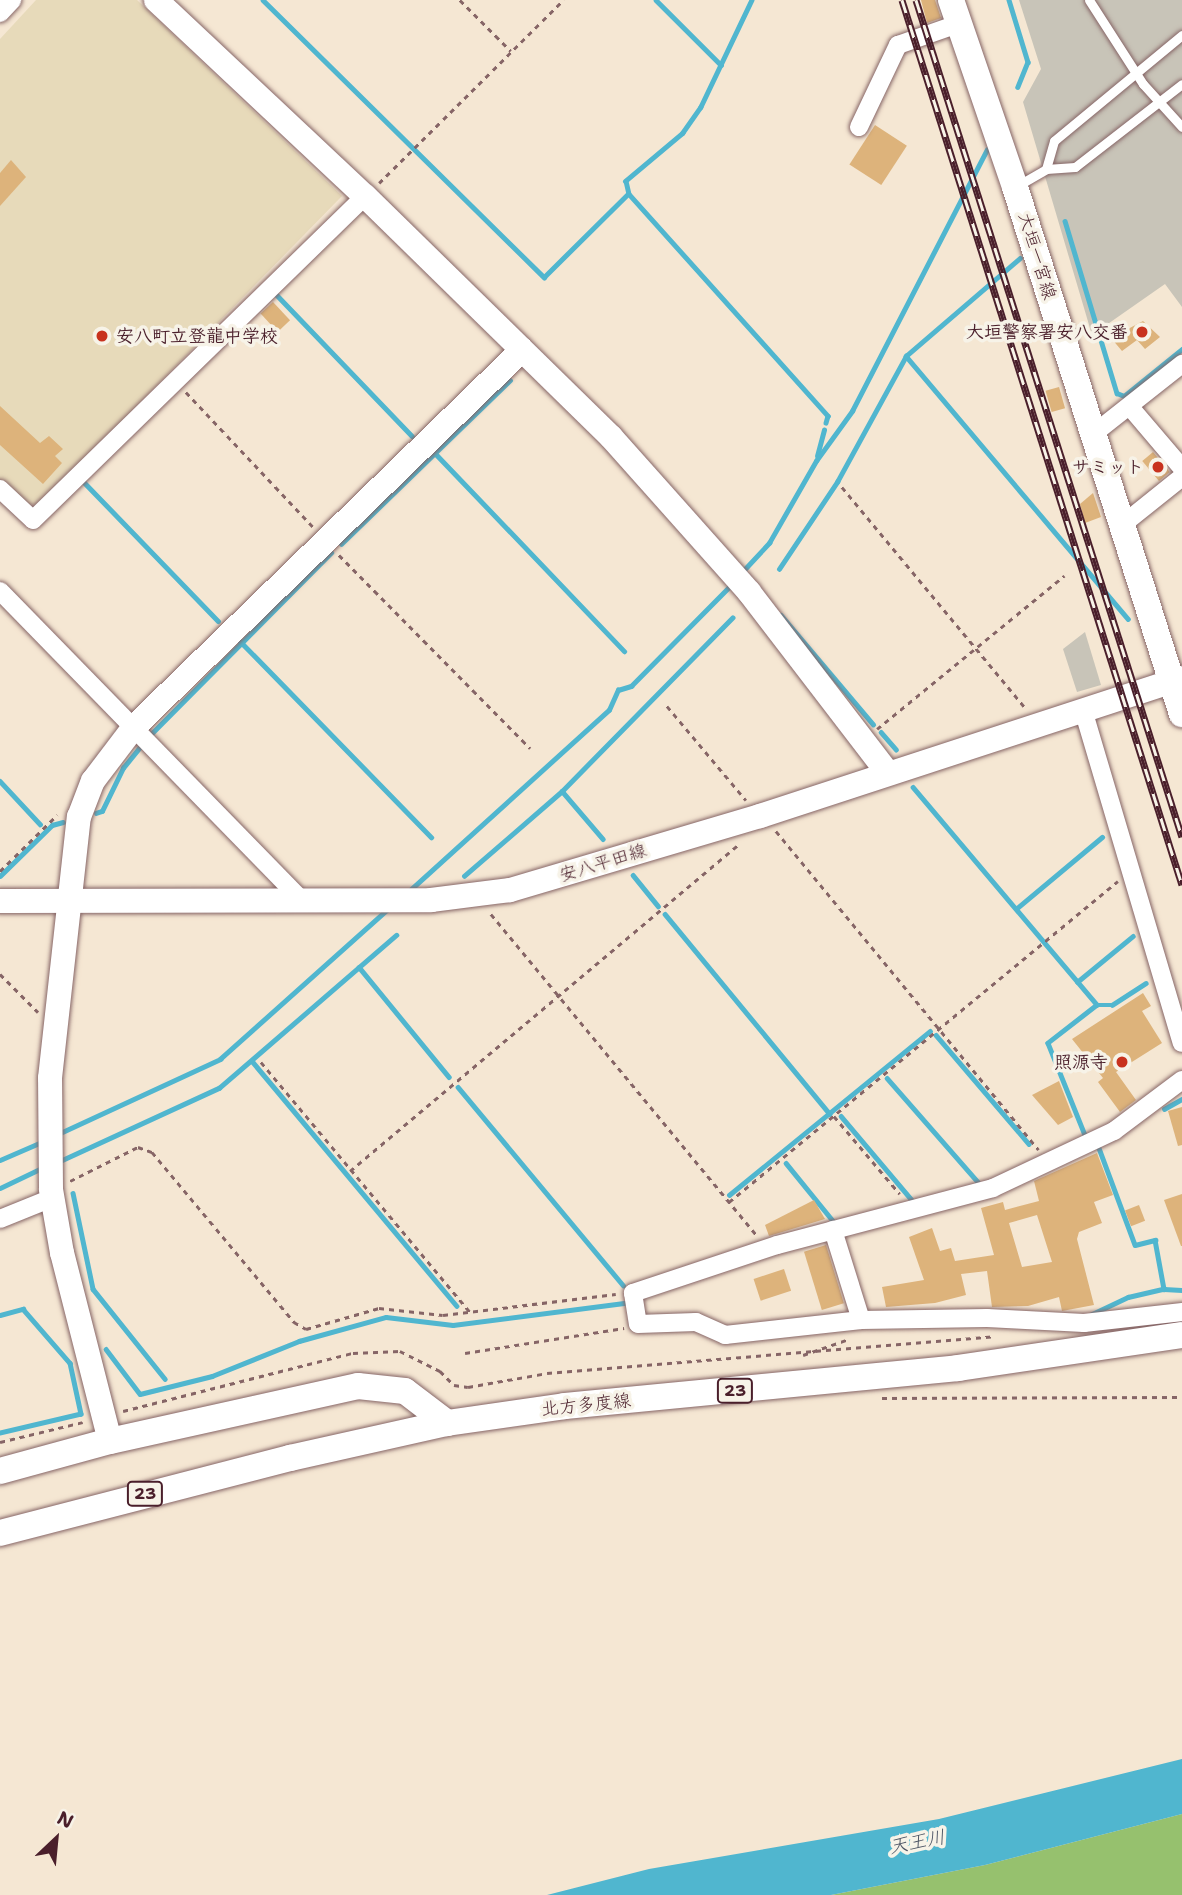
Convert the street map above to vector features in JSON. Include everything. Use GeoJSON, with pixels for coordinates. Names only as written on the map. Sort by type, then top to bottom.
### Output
{"type":"FeatureCollection","features":[{"type":"Feature","properties":{"kind":"main road","name":"大垣一宮線"},"geometry":{"type":"LineString","coordinates":[[955,12],[1015,187],[1092,435],[1177,681],[1182,714]]}},
{"type":"Feature","properties":{"kind":"main road","name":"北方多度線"},"geometry":{"type":"LineString","coordinates":[[0,1533],[290,1458],[447,1423],[565,1406],[958,1368],[1182,1335]]}},
{"type":"Feature","properties":{"kind":"main road"},"geometry":{"type":"LineString","coordinates":[[0,1471],[110,1441],[336,1389],[375,1385],[418,1398],[447,1423]]}},
{"type":"Feature","properties":{"kind":"street"},"geometry":{"type":"LineString","coordinates":[[0,13],[12,0]]}},
{"type":"Feature","properties":{"kind":"street"},"geometry":{"type":"LineString","coordinates":[[156,0],[365,196],[611,437],[750,592],[887,772]]}},
{"type":"Feature","properties":{"kind":"street"},"geometry":{"type":"LineString","coordinates":[[859,127],[898,45],[955,12]]}},
{"type":"Feature","properties":{"kind":"street"},"geometry":{"type":"LineString","coordinates":[[0,489],[33,520],[365,196]]}},
{"type":"Feature","properties":{"kind":"street"},"geometry":{"type":"LineString","coordinates":[[110,1441],[51,1188],[50,1117],[55,1030],[79,817],[93,781],[134,727],[522,350]]}},
{"type":"Feature","properties":{"kind":"street"},"geometry":{"type":"LineString","coordinates":[[1092,435],[1182,364]]}},
{"type":"Feature","properties":{"kind":"street"},"geometry":{"type":"LineString","coordinates":[[1130,407],[1182,468]]}},
{"type":"Feature","properties":{"kind":"street"},"geometry":{"type":"LineString","coordinates":[[1122,524],[1182,477]]}},
{"type":"Feature","properties":{"kind":"street"},"geometry":{"type":"LineString","coordinates":[[0,591],[303,901]]}},
{"type":"Feature","properties":{"kind":"street","name":"安八平田線"},"geometry":{"type":"LineString","coordinates":[[0,901],[431,900],[476,896],[568,875],[760,820],[887,772],[1084,713],[1177,681]]}},
{"type":"Feature","properties":{"kind":"street"},"geometry":{"type":"LineString","coordinates":[[1084,713],[1128,873],[1182,1043]]}},
{"type":"Feature","properties":{"kind":"street"},"geometry":{"type":"LineString","coordinates":[[1182,1080],[1114,1131],[1050,1164],[993,1188],[768,1248],[633,1293],[638,1324],[696,1322],[725,1335],[861,1320],[987,1318],[1084,1323],[1182,1312]]}},
{"type":"Feature","properties":{"kind":"street"},"geometry":{"type":"LineString","coordinates":[[0,1219],[51,1188]]}},
{"type":"Feature","properties":{"kind":"street"},"geometry":{"type":"LineString","coordinates":[[833,1230],[861,1320]]}},
{"type":"Feature","properties":{"kind":"lane"},"geometry":{"type":"LineString","coordinates":[[1089,0],[1136,74],[1182,127]]}},
{"type":"Feature","properties":{"kind":"lane"},"geometry":{"type":"LineString","coordinates":[[1046,169],[1054,141],[1182,35]]}},
{"type":"Feature","properties":{"kind":"lane"},"geometry":{"type":"LineString","coordinates":[[1015,187],[1046,169],[1075,167],[1182,84]]}},
{"type":"Feature","properties":{"kind":"path"},"geometry":{"type":"LineString","coordinates":[[460,0],[511,51]]}},
{"type":"Feature","properties":{"kind":"path"},"geometry":{"type":"LineString","coordinates":[[365,196],[563,0]]}},
{"type":"Feature","properties":{"kind":"path"},"geometry":{"type":"LineString","coordinates":[[176,382],[327,542],[530,748]]}},
{"type":"Feature","properties":{"kind":"path"},"geometry":{"type":"LineString","coordinates":[[842,487],[1038,726]]}},
{"type":"Feature","properties":{"kind":"path"},"geometry":{"type":"LineString","coordinates":[[864,740],[1064,576]]}},
{"type":"Feature","properties":{"kind":"path"},"geometry":{"type":"LineString","coordinates":[[667,706],[1050,1164]]}},
{"type":"Feature","properties":{"kind":"path"},"geometry":{"type":"LineString","coordinates":[[0,871],[62,811]]}},
{"type":"Feature","properties":{"kind":"path"},"geometry":{"type":"LineString","coordinates":[[350,1171],[746,838],[760,820]]}},
{"type":"Feature","properties":{"kind":"path"},"geometry":{"type":"LineString","coordinates":[[729,1202],[1128,873]]}},
{"type":"Feature","properties":{"kind":"path"},"geometry":{"type":"LineString","coordinates":[[476,896],[768,1248]]}},
{"type":"Feature","properties":{"kind":"path"},"geometry":{"type":"LineString","coordinates":[[0,974],[55,1030]]}},
{"type":"Feature","properties":{"kind":"path"},"geometry":{"type":"LineString","coordinates":[[261,1062],[470,1313]]}},
{"type":"Feature","properties":{"kind":"path"},"geometry":{"type":"LineString","coordinates":[[834,1116],[913,1210]]}},
{"type":"Feature","properties":{"kind":"path"},"geometry":{"type":"LineString","coordinates":[[51,1188],[138,1147],[152,1152],[294,1322],[306,1329],[379,1308],[470,1313],[633,1293]]}},
{"type":"Feature","properties":{"kind":"path"},"geometry":{"type":"LineString","coordinates":[[465,1353],[608,1334],[638,1324]]}},
{"type":"Feature","properties":{"kind":"path"},"geometry":{"type":"LineString","coordinates":[[121,1412],[353,1353],[383,1350],[411,1354],[454,1385],[468,1387],[547,1373],[998,1336]]}},
{"type":"Feature","properties":{"kind":"path"},"geometry":{"type":"LineString","coordinates":[[869,1398],[1182,1397]]}},
{"type":"Feature","properties":{"kind":"path"},"geometry":{"type":"LineString","coordinates":[[0,1442],[86,1421]]}},
{"type":"Feature","properties":{"kind":"shaded area","name":"安八町立登龍中学校"},"geometry":{"type":"Polygon","coordinates":[[[36,0],[137,0],[342,196],[40,505],[28,504],[0,480],[0,39],[36,0]]]}},
{"type":"Feature","properties":{"kind":"shaded area"},"geometry":{"type":"Polygon","coordinates":[[[1019,0],[1182,0],[1182,307],[1165,284],[1092,335],[1023,102],[1041,69],[1019,0]]]}},
{"type":"Feature","properties":{"kind":"shaded area"},"geometry":{"type":"Polygon","coordinates":[[[1085,632],[1101,685],[1077,692],[1063,649],[1085,632]]]}},
{"type":"Feature","properties":{"kind":"green space"},"geometry":{"type":"Polygon","coordinates":[[[1182,1814],[1182,1895],[831,1895],[985,1865],[1182,1814]]]}},
{"type":"Feature","properties":{"kind":"water","name":"天王川"},"geometry":{"type":"Polygon","coordinates":[[[1182,1759],[1182,1814],[985,1865],[831,1895],[547,1895],[649,1869],[939,1819],[1182,1759]]]}},
{"type":"Feature","properties":{"kind":"building"},"geometry":{"type":"Polygon","coordinates":[[[921,0],[935,0],[941,18],[927,23],[921,0]]]}},
{"type":"Feature","properties":{"kind":"building"},"geometry":{"type":"Polygon","coordinates":[[[875,125],[907,146],[881,185],[849,164],[875,125]]]}},
{"type":"Feature","properties":{"kind":"building"},"geometry":{"type":"Polygon","coordinates":[[[11,160],[26,177],[0,206],[0,173],[11,160]]]}},
{"type":"Feature","properties":{"kind":"building"},"geometry":{"type":"Polygon","coordinates":[[[273,302],[290,320],[278,332],[261,314],[273,302]]]}},
{"type":"Feature","properties":{"kind":"building"},"geometry":{"type":"Polygon","coordinates":[[[1143,321],[1160,337],[1145,349],[1137,340],[1122,351],[1111,338],[1143,321]]]}},
{"type":"Feature","properties":{"kind":"building"},"geometry":{"type":"Polygon","coordinates":[[[1059,387],[1065,408],[1052,412],[1046,391],[1059,387]]]}},
{"type":"Feature","properties":{"kind":"building"},"geometry":{"type":"Polygon","coordinates":[[[0,406],[40,443],[49,436],[63,449],[55,456],[62,463],[43,484],[0,445],[0,406]]]}},
{"type":"Feature","properties":{"kind":"building","name":"サミット"},"geometry":{"type":"Polygon","coordinates":[[[1153,452],[1170,472],[1159,481],[1142,461],[1153,452]]]}},
{"type":"Feature","properties":{"kind":"building"},"geometry":{"type":"Polygon","coordinates":[[[1093,493],[1101,517],[1085,523],[1080,504],[1093,493]]]}},
{"type":"Feature","properties":{"kind":"building"},"geometry":{"type":"Polygon","coordinates":[[[1143,993],[1151,1006],[1142,1011],[1162,1043],[1116,1072],[1136,1100],[1120,1112],[1098,1082],[1103,1078],[1072,1039],[1143,993]]]}},
{"type":"Feature","properties":{"kind":"building"},"geometry":{"type":"Polygon","coordinates":[[[1059,1081],[1073,1117],[1058,1125],[1032,1095],[1059,1081]]]}},
{"type":"Feature","properties":{"kind":"building"},"geometry":{"type":"Polygon","coordinates":[[[1182,1107],[1182,1145],[1178,1146],[1168,1111],[1182,1107]]]}},
{"type":"Feature","properties":{"kind":"building"},"geometry":{"type":"Polygon","coordinates":[[[1097,1153],[1113,1195],[1094,1202],[1102,1223],[1079,1232],[1077,1239],[1094,1305],[1062,1311],[1059,1297],[1028,1306],[992,1307],[987,1271],[961,1274],[966,1295],[935,1303],[886,1307],[882,1287],[924,1280],[909,1237],[932,1228],[940,1251],[951,1248],[955,1261],[994,1255],[981,1208],[1003,1202],[1005,1210],[1039,1201],[1034,1181],[1097,1153]],[[1037,1215],[1009,1223],[1022,1267],[1052,1262],[1037,1215]]]}},
{"type":"Feature","properties":{"kind":"building"},"geometry":{"type":"Polygon","coordinates":[[[1182,1194],[1182,1246],[1181,1246],[1164,1200],[1182,1194]]]}},
{"type":"Feature","properties":{"kind":"building"},"geometry":{"type":"Polygon","coordinates":[[[814,1200],[825,1219],[769,1236],[765,1225],[814,1200]]]}},
{"type":"Feature","properties":{"kind":"building"},"geometry":{"type":"Polygon","coordinates":[[[1139,1205],[1145,1221],[1131,1226],[1125,1210],[1139,1205]]]}},
{"type":"Feature","properties":{"kind":"building"},"geometry":{"type":"Polygon","coordinates":[[[826,1245],[844,1303],[822,1310],[804,1252],[826,1245]]]}},
{"type":"Feature","properties":{"kind":"building"},"geometry":{"type":"Polygon","coordinates":[[[784,1269],[791,1291],[761,1301],[754,1279],[784,1269]]]}},
{"type":"Feature","properties":{"kind":"waterway"},"geometry":{"type":"LineString","coordinates":[[263,0],[544,277],[628,194]]}},
{"type":"Feature","properties":{"kind":"waterway"},"geometry":{"type":"LineString","coordinates":[[656,0],[721,65]]}},
{"type":"Feature","properties":{"kind":"waterway"},"geometry":{"type":"LineString","coordinates":[[752,0],[701,107],[683,133],[626,181],[629,194],[828,416],[826,423]]}},
{"type":"Feature","properties":{"kind":"waterway"},"geometry":{"type":"LineString","coordinates":[[1009,0],[1028,62],[1018,87]]}},
{"type":"Feature","properties":{"kind":"waterway"},"geometry":{"type":"LineString","coordinates":[[742,572],[769,543],[816,461],[852,411],[987,150]]}},
{"type":"Feature","properties":{"kind":"waterway"},"geometry":{"type":"LineString","coordinates":[[1065,221],[1117,393],[1124,396],[1182,349]]}},
{"type":"Feature","properties":{"kind":"waterway"},"geometry":{"type":"LineString","coordinates":[[779,569],[837,482],[906,356],[1020,258]]}},
{"type":"Feature","properties":{"kind":"waterway"},"geometry":{"type":"LineString","coordinates":[[275,293],[412,436]]}},
{"type":"Feature","properties":{"kind":"waterway"},"geometry":{"type":"LineString","coordinates":[[906,356],[1128,619]]}},
{"type":"Feature","properties":{"kind":"waterway"},"geometry":{"type":"LineString","coordinates":[[341,544],[510,380]]}},
{"type":"Feature","properties":{"kind":"waterway"},"geometry":{"type":"LineString","coordinates":[[817,456],[824,430]]}},
{"type":"Feature","properties":{"kind":"waterway"},"geometry":{"type":"LineString","coordinates":[[435,453],[624,651]]}},
{"type":"Feature","properties":{"kind":"waterway"},"geometry":{"type":"LineString","coordinates":[[82,480],[218,621]]}},
{"type":"Feature","properties":{"kind":"waterway"},"geometry":{"type":"LineString","coordinates":[[152,733],[331,553]]}},
{"type":"Feature","properties":{"kind":"waterway"},"geometry":{"type":"LineString","coordinates":[[408,892],[609,710],[618,690],[631,686],[732,584]]}},
{"type":"Feature","properties":{"kind":"waterway"},"geometry":{"type":"LineString","coordinates":[[781,615],[873,724]]}},
{"type":"Feature","properties":{"kind":"waterway"},"geometry":{"type":"LineString","coordinates":[[464,876],[562,791],[732,618]]}},
{"type":"Feature","properties":{"kind":"waterway"},"geometry":{"type":"LineString","coordinates":[[240,641],[431,837]]}},
{"type":"Feature","properties":{"kind":"waterway"},"geometry":{"type":"LineString","coordinates":[[881,732],[896,749]]}},
{"type":"Feature","properties":{"kind":"waterway"},"geometry":{"type":"LineString","coordinates":[[96,813],[102,811],[123,768],[143,743]]}},
{"type":"Feature","properties":{"kind":"waterway"},"geometry":{"type":"LineString","coordinates":[[0,781],[40,824]]}},
{"type":"Feature","properties":{"kind":"waterway"},"geometry":{"type":"LineString","coordinates":[[913,787],[1097,1005],[1048,1043],[1085,1135]]}},
{"type":"Feature","properties":{"kind":"waterway"},"geometry":{"type":"LineString","coordinates":[[562,791],[603,839]]}},
{"type":"Feature","properties":{"kind":"waterway"},"geometry":{"type":"LineString","coordinates":[[0,876],[52,825],[63,822]]}},
{"type":"Feature","properties":{"kind":"waterway"},"geometry":{"type":"LineString","coordinates":[[1016,909],[1102,837]]}},
{"type":"Feature","properties":{"kind":"waterway"},"geometry":{"type":"LineString","coordinates":[[633,875],[658,906]]}},
{"type":"Feature","properties":{"kind":"waterway"},"geometry":{"type":"LineString","coordinates":[[58,1134],[220,1059],[388,909]]}},
{"type":"Feature","properties":{"kind":"waterway"},"geometry":{"type":"LineString","coordinates":[[665,914],[830,1114]]}},
{"type":"Feature","properties":{"kind":"waterway"},"geometry":{"type":"LineString","coordinates":[[60,1161],[219,1088],[396,935]]}},
{"type":"Feature","properties":{"kind":"waterway"},"geometry":{"type":"LineString","coordinates":[[1077,982],[1133,936]]}},
{"type":"Feature","properties":{"kind":"waterway"},"geometry":{"type":"LineString","coordinates":[[359,967],[449,1077]]}},
{"type":"Feature","properties":{"kind":"waterway"},"geometry":{"type":"LineString","coordinates":[[1097,1005],[1112,1005],[1146,983]]}},
{"type":"Feature","properties":{"kind":"waterway"},"geometry":{"type":"LineString","coordinates":[[729,1195],[930,1031]]}},
{"type":"Feature","properties":{"kind":"waterway"},"geometry":{"type":"LineString","coordinates":[[936,1035],[1029,1144]]}},
{"type":"Feature","properties":{"kind":"waterway"},"geometry":{"type":"LineString","coordinates":[[252,1061],[457,1306]]}},
{"type":"Feature","properties":{"kind":"waterway"},"geometry":{"type":"LineString","coordinates":[[887,1078],[978,1182]]}},
{"type":"Feature","properties":{"kind":"waterway"},"geometry":{"type":"LineString","coordinates":[[458,1087],[623,1285]]}},
{"type":"Feature","properties":{"kind":"waterway"},"geometry":{"type":"LineString","coordinates":[[1164,1109],[1182,1099]]}},
{"type":"Feature","properties":{"kind":"waterway"},"geometry":{"type":"LineString","coordinates":[[841,1116],[912,1200]]}},
{"type":"Feature","properties":{"kind":"waterway"},"geometry":{"type":"LineString","coordinates":[[0,1160],[44,1141]]}},
{"type":"Feature","properties":{"kind":"waterway"},"geometry":{"type":"LineString","coordinates":[[1099,1148],[1135,1245],[1155,1240],[1164,1289],[1182,1290]]}},
{"type":"Feature","properties":{"kind":"waterway"},"geometry":{"type":"LineString","coordinates":[[786,1163],[834,1222]]}},
{"type":"Feature","properties":{"kind":"waterway"},"geometry":{"type":"LineString","coordinates":[[0,1188],[42,1168]]}},
{"type":"Feature","properties":{"kind":"waterway"},"geometry":{"type":"LineString","coordinates":[[73,1193],[93,1289],[165,1379]]}},
{"type":"Feature","properties":{"kind":"waterway"},"geometry":{"type":"LineString","coordinates":[[1090,1315],[1128,1297],[1164,1289]]}},
{"type":"Feature","properties":{"kind":"waterway"},"geometry":{"type":"LineString","coordinates":[[106,1349],[140,1394],[212,1376],[299,1341],[386,1317],[453,1325],[624,1303]]}},
{"type":"Feature","properties":{"kind":"waterway"},"geometry":{"type":"LineString","coordinates":[[0,1315],[23,1309],[70,1363],[81,1414],[0,1433]]}},
{"type":"Feature","properties":{"kind":"railway"},"geometry":{"type":"LineString","coordinates":[[902,0],[1182,885]]}},
{"type":"Feature","properties":{"kind":"railway"},"geometry":{"type":"LineString","coordinates":[[916,0],[1182,837]]}},
{"type":"Feature","properties":{"kind":"place","name":"大垣警察署安八交番"},"geometry":{"type":"Point","coordinates":[1142,332]}},
{"type":"Feature","properties":{"kind":"place","name":"安八町立登龍中学校"},"geometry":{"type":"Point","coordinates":[102,336]}},
{"type":"Feature","properties":{"kind":"place","name":"サミット"},"geometry":{"type":"Point","coordinates":[1158,467]}},
{"type":"Feature","properties":{"kind":"place","name":"照源寺"},"geometry":{"type":"Point","coordinates":[1122,1062]}}]}
